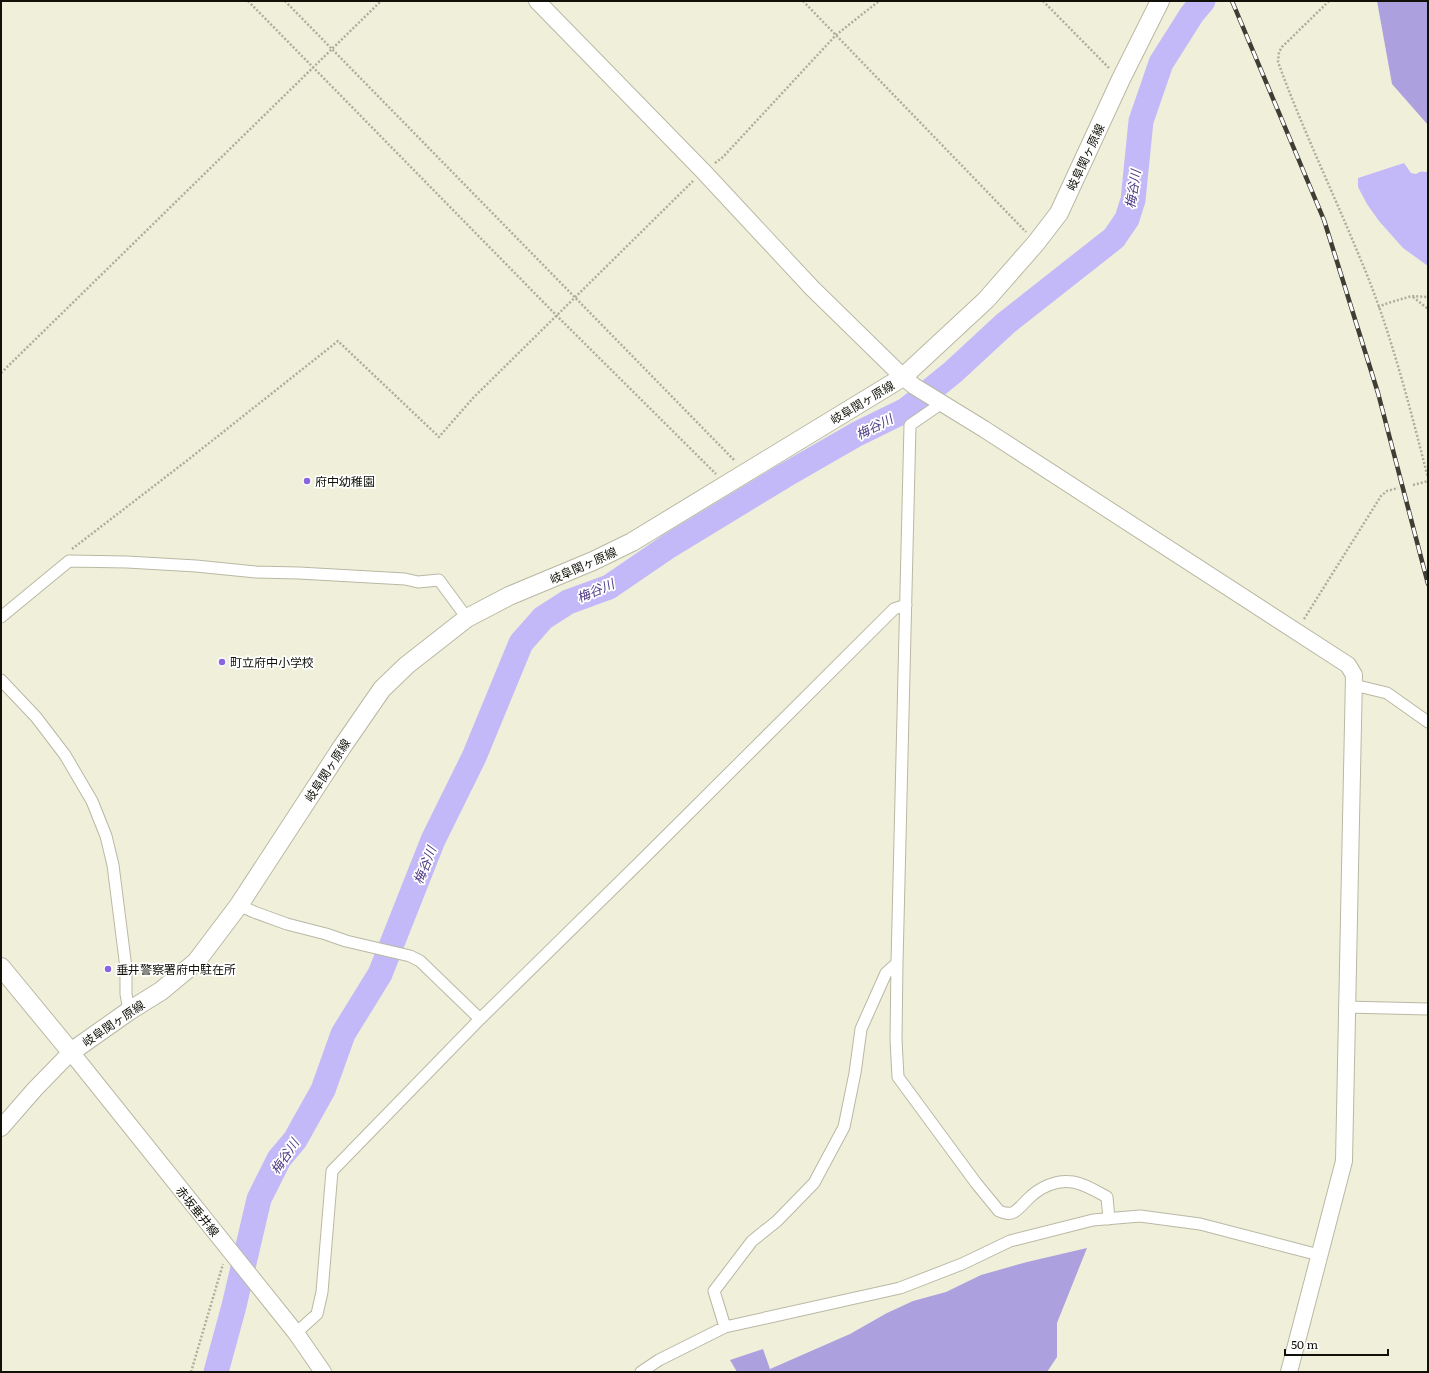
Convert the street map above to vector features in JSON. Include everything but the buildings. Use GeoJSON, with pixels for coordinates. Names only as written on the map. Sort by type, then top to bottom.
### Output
{"type":"FeatureCollection","features":[{"type":"Feature","properties":{"kind":"main road","name":"岐阜関ヶ原線"},"geometry":{"type":"LineString","coordinates":[[1,968],[70,1052],[129,1011],[162,991],[196,962],[239,905],[342,747],[382,689],[407,665],[467,618],[508,596],[593,561],[632,542],[747,472],[908,381],[986,300],[1059,213],[1121,80],[1160,1]]}},
{"type":"Feature","properties":{"kind":"street"},"geometry":{"type":"LineString","coordinates":[[537,1],[703,171],[812,288],[908,381],[1348,665],[1354,675],[1344,1161],[1289,1372]]}},
{"type":"Feature","properties":{"kind":"street"},"geometry":{"type":"LineString","coordinates":[[939,401],[910,425],[896,1040],[898,1077],[999,1211],[1004,1213],[1015,1212],[1033,1194],[1043,1188],[1058,1182],[1072,1182],[1107,1196],[1109,1219]]}},
{"type":"Feature","properties":{"kind":"street"},"geometry":{"type":"LineString","coordinates":[[1,617],[69,561],[127,562],[196,566],[256,572],[405,579],[418,582],[439,580],[467,618]]}},
{"type":"Feature","properties":{"kind":"street"},"geometry":{"type":"LineString","coordinates":[[296,1332],[317,1314],[322,1292],[332,1171],[480,1019],[894,609],[906,605]]}},
{"type":"Feature","properties":{"kind":"street"},"geometry":{"type":"LineString","coordinates":[[1,680],[36,717],[65,755],[92,800],[106,836],[113,865],[126,968],[126,994],[129,1011]]}},
{"type":"Feature","properties":{"kind":"street"},"geometry":{"type":"LineString","coordinates":[[1354,685],[1387,693],[1428,722]]}},
{"type":"Feature","properties":{"kind":"street"},"geometry":{"type":"LineString","coordinates":[[239,905],[287,924],[305,928],[346,942],[380,948],[410,956],[420,961],[480,1019]]}},
{"type":"Feature","properties":{"kind":"street"},"geometry":{"type":"LineString","coordinates":[[725,1328],[714,1291],[752,1241],[777,1221],[814,1183],[844,1127],[855,1073],[861,1029],[886,973],[898,962]]}},
{"type":"Feature","properties":{"kind":"street"},"geometry":{"type":"LineString","coordinates":[[1346,1007],[1428,1009]]}},
{"type":"Feature","properties":{"kind":"street"},"geometry":{"type":"LineString","coordinates":[[1,1128],[70,1052]]}},
{"type":"Feature","properties":{"kind":"street","name":"赤坂垂井線"},"geometry":{"type":"LineString","coordinates":[[70,1052],[296,1332],[323,1372]]}},
{"type":"Feature","properties":{"kind":"street"},"geometry":{"type":"LineString","coordinates":[[641,1372],[659,1360],[725,1328],[900,1288],[962,1264],[1010,1241],[1087,1221],[1140,1216],[1200,1224],[1319,1255]]}},
{"type":"Feature","properties":{"kind":"path"},"geometry":{"type":"LineString","coordinates":[[248,1],[557,316],[727,485]]}},
{"type":"Feature","properties":{"kind":"path"},"geometry":{"type":"LineString","coordinates":[[286,1],[575,298],[747,472]]}},
{"type":"Feature","properties":{"kind":"path"},"geometry":{"type":"LineString","coordinates":[[1,373],[380,1]]}},
{"type":"Feature","properties":{"kind":"path"},"geometry":{"type":"LineString","coordinates":[[803,1],[1036,242]]}},
{"type":"Feature","properties":{"kind":"path"},"geometry":{"type":"LineString","coordinates":[[69,561],[72,548],[190,458],[338,341],[439,437],[473,398],[703,171],[723,156],[836,35],[879,1]]}},
{"type":"Feature","properties":{"kind":"path"},"geometry":{"type":"LineString","coordinates":[[1043,1],[1121,80]]}},
{"type":"Feature","properties":{"kind":"path"},"geometry":{"type":"LineString","coordinates":[[1329,1],[1282,47],[1279,52],[1278,62],[1332,193],[1361,258],[1398,368],[1428,478]]}},
{"type":"Feature","properties":{"kind":"path"},"geometry":{"type":"LineString","coordinates":[[1378,307],[1412,296],[1428,297]]}},
{"type":"Feature","properties":{"kind":"path"},"geometry":{"type":"LineString","coordinates":[[1412,296],[1428,309]]}},
{"type":"Feature","properties":{"kind":"path"},"geometry":{"type":"LineString","coordinates":[[1413,485],[1428,481]]}},
{"type":"Feature","properties":{"kind":"path"},"geometry":{"type":"LineString","coordinates":[[1296,632],[1381,496],[1387,491],[1398,488]]}},
{"type":"Feature","properties":{"kind":"path"},"geometry":{"type":"LineString","coordinates":[[191,1372],[228,1248]]}},
{"type":"Feature","properties":{"kind":"shaded area"},"geometry":{"type":"Polygon","coordinates":[[[1377,1],[1428,1],[1428,125],[1392,84],[1377,1]]]}},
{"type":"Feature","properties":{"kind":"shaded area"},"geometry":{"type":"Polygon","coordinates":[[[1404,163],[1411,173],[1416,174],[1419,172],[1426,172],[1428,170],[1428,266],[1403,248],[1379,221],[1367,204],[1358,187],[1358,178],[1404,163]]]}},
{"type":"Feature","properties":{"kind":"shaded area"},"geometry":{"type":"Polygon","coordinates":[[[1087,1248],[1057,1323],[1057,1357],[1047,1372],[737,1372],[730,1360],[763,1349],[770,1369],[850,1334],[887,1313],[913,1301],[946,1292],[981,1275],[1027,1262],[1087,1248]]]}},
{"type":"Feature","properties":{"kind":"waterway","name":"梅谷川"},"geometry":{"type":"LineString","coordinates":[[216,1372],[234,1306],[259,1199],[279,1159],[295,1140],[323,1090],[343,1034],[380,974],[433,840],[474,757],[521,643],[543,618],[568,602],[609,587],[669,546],[784,476],[857,434],[906,410],[953,372],[1006,323],[1114,238],[1127,219],[1133,200],[1141,121],[1161,63],[1192,14],[1203,1]]}},
{"type":"Feature","properties":{"kind":"railway"},"geometry":{"type":"LineString","coordinates":[[1232,1],[1324,220],[1378,393],[1428,584]]}},
{"type":"Feature","properties":{"kind":"place","name":"府中幼稚園"},"geometry":{"type":"Point","coordinates":[307,481]}},
{"type":"Feature","properties":{"kind":"place","name":"町立府中小学校"},"geometry":{"type":"Point","coordinates":[222,662]}},
{"type":"Feature","properties":{"kind":"place","name":"垂井警察署府中駐在所"},"geometry":{"type":"Point","coordinates":[108,969]}}]}
